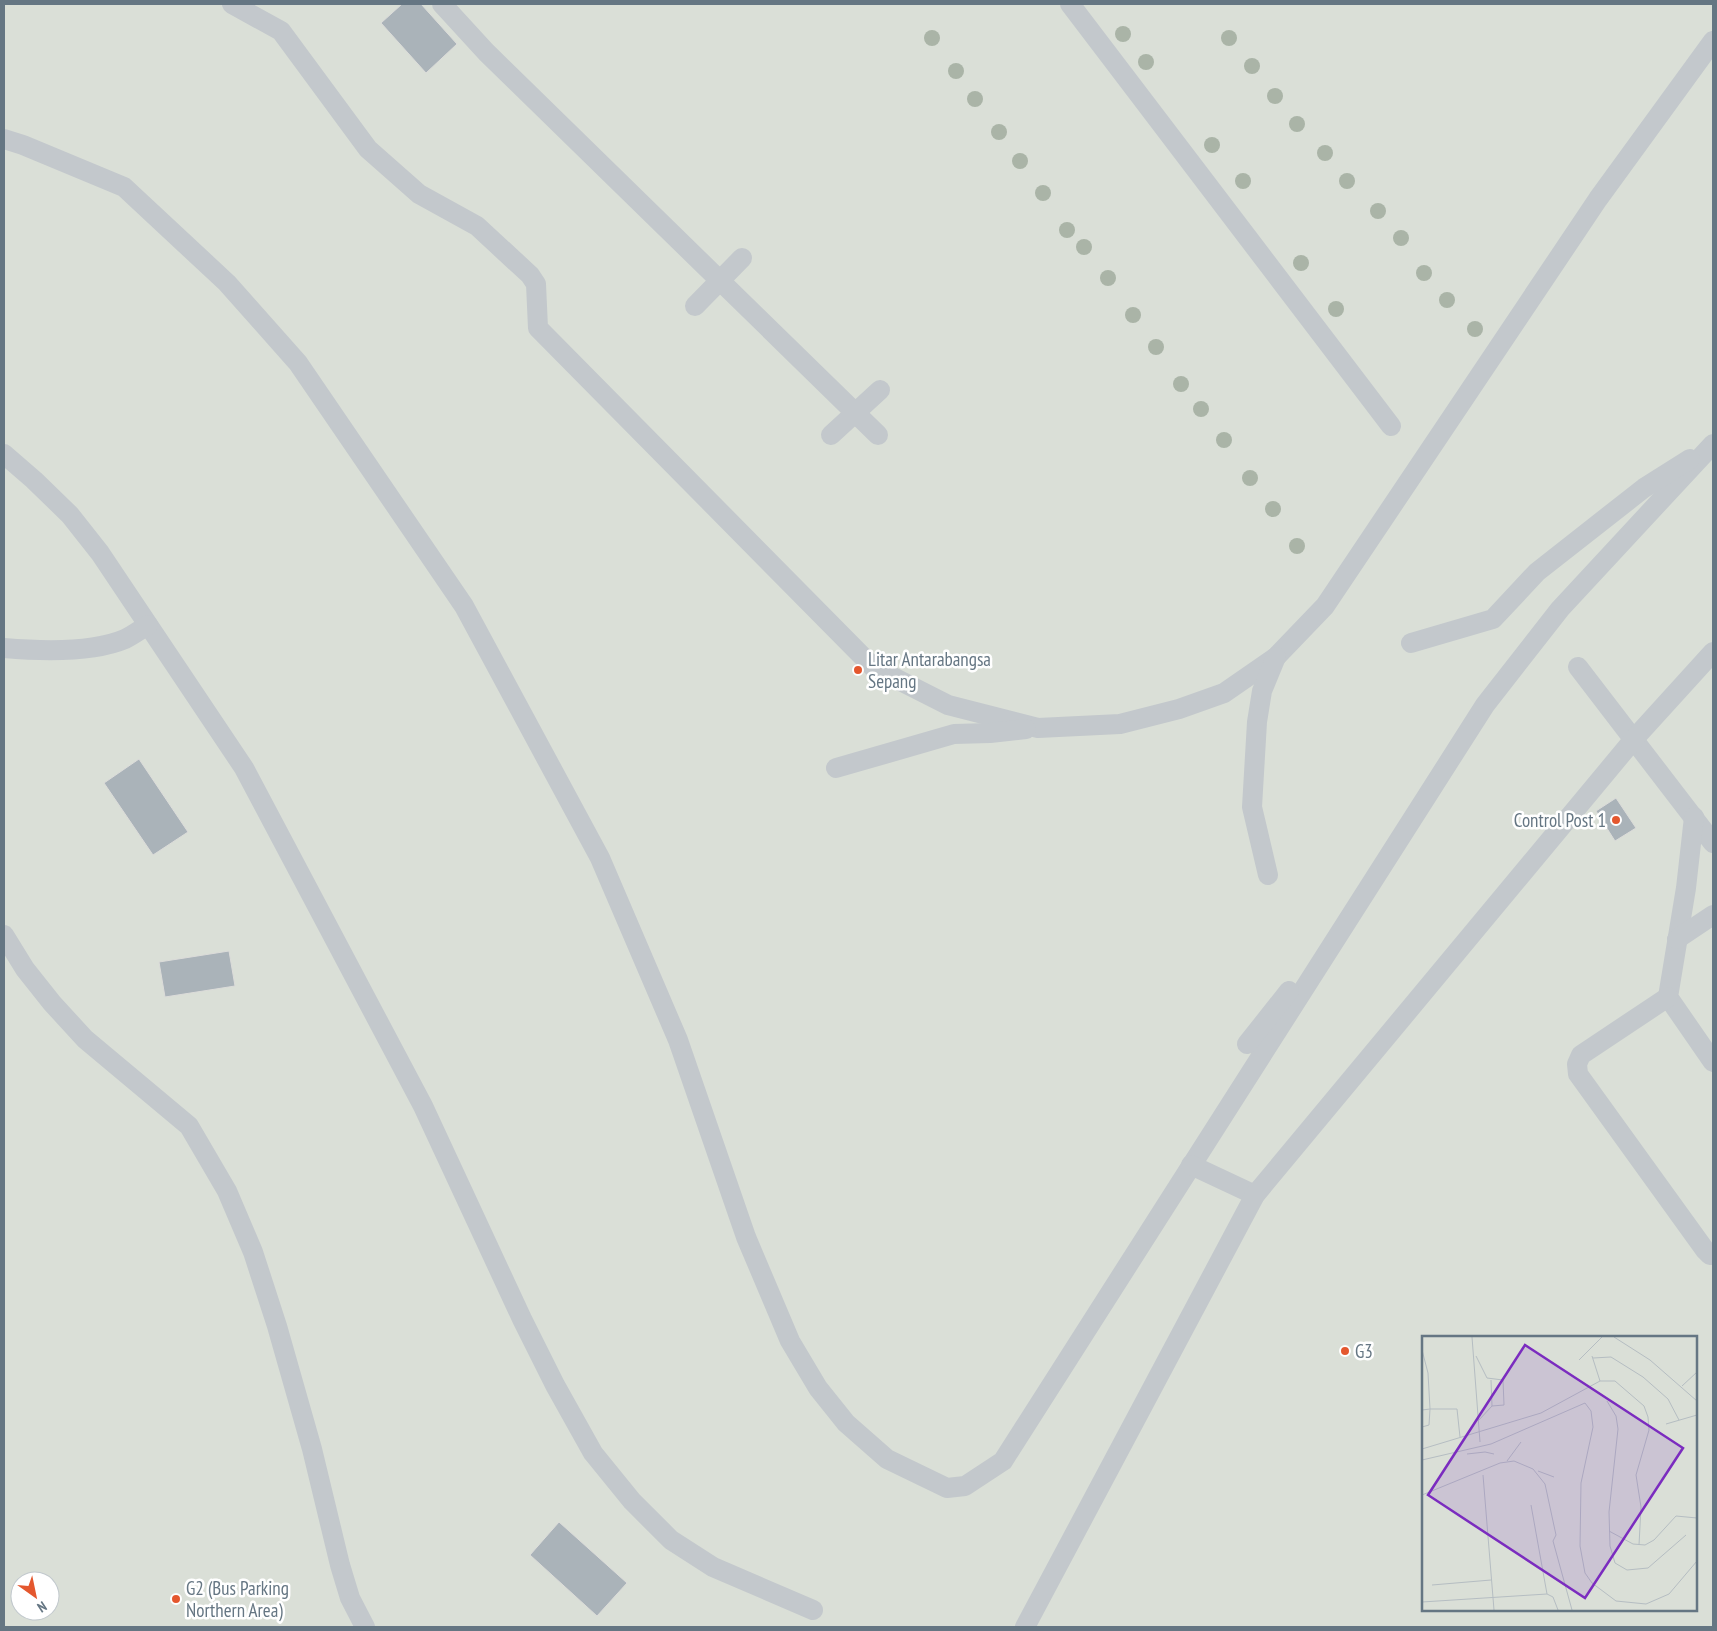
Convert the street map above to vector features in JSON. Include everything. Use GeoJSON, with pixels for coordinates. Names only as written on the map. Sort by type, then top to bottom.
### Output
{"type":"FeatureCollection","features":[{"type":"Feature","properties":{"kind":"lane"},"geometry":{"type":"LineString","coordinates":[[232,4],[281,31],[368,150],[419,194],[477,226],[530,275],[536,284],[538,328],[873,667],[948,705],[1038,728]]}},
{"type":"Feature","properties":{"kind":"lane"},"geometry":{"type":"LineString","coordinates":[[442,4],[486,52],[878,435]]}},
{"type":"Feature","properties":{"kind":"lane"},"geometry":{"type":"LineString","coordinates":[[1070,4],[1391,426]]}},
{"type":"Feature","properties":{"kind":"lane"},"geometry":{"type":"LineString","coordinates":[[836,768],[954,734],[1120,724],[1179,709],[1224,693],[1276,657],[1325,606],[1598,199],[1713,41]]}},
{"type":"Feature","properties":{"kind":"lane"},"geometry":{"type":"LineString","coordinates":[[4,139],[124,187],[227,283],[298,363],[464,606],[600,858],[678,1040],[746,1237],[790,1341],[818,1388],[846,1422],[887,1459],[947,1488],[965,1486],[1003,1461],[1485,705],[1560,609],[1713,444]]}},
{"type":"Feature","properties":{"kind":"lane"},"geometry":{"type":"LineString","coordinates":[[695,306],[742,258]]}},
{"type":"Feature","properties":{"kind":"lane"},"geometry":{"type":"LineString","coordinates":[[830,435],[880,390]]}},
{"type":"Feature","properties":{"kind":"lane"},"geometry":{"type":"LineString","coordinates":[[1411,643],[1492,619],[1536,572],[1644,488],[1713,444]]}},
{"type":"Feature","properties":{"kind":"lane"},"geometry":{"type":"LineString","coordinates":[[4,454],[70,515],[100,552],[244,768],[423,1106],[522,1319],[555,1385],[593,1453],[632,1501],[671,1540],[713,1567],[813,1610]]}},
{"type":"Feature","properties":{"kind":"lane"},"geometry":{"type":"LineString","coordinates":[[4,648],[55,651],[100,646],[124,639],[148,624]]}},
{"type":"Feature","properties":{"kind":"lane"},"geometry":{"type":"LineString","coordinates":[[1026,1627],[1255,1195],[1634,738],[1713,652]]}},
{"type":"Feature","properties":{"kind":"lane"},"geometry":{"type":"LineString","coordinates":[[1268,875],[1252,807],[1260,699],[1276,657]]}},
{"type":"Feature","properties":{"kind":"lane"},"geometry":{"type":"LineString","coordinates":[[1578,667],[1713,842]]}},
{"type":"Feature","properties":{"kind":"lane"},"geometry":{"type":"LineString","coordinates":[[1694,817],[1686,888],[1668,997],[1713,1062]]}},
{"type":"Feature","properties":{"kind":"lane"},"geometry":{"type":"LineString","coordinates":[[1677,939],[1713,915]]}},
{"type":"Feature","properties":{"kind":"lane"},"geometry":{"type":"LineString","coordinates":[[1246,1044],[1350,916]]}},
{"type":"Feature","properties":{"kind":"lane"},"geometry":{"type":"LineString","coordinates":[[4,935],[30,976],[85,1039],[189,1126],[227,1191],[253,1252],[277,1326],[312,1449],[340,1564],[350,1598],[365,1627]]}},
{"type":"Feature","properties":{"kind":"lane"},"geometry":{"type":"LineString","coordinates":[[1668,997],[1581,1055],[1577,1064],[1578,1074],[1704,1250],[1710,1255],[1713,1254]]}},
{"type":"Feature","properties":{"kind":"lane"},"geometry":{"type":"LineString","coordinates":[[1191,1165],[1255,1195]]}},
{"type":"Feature","properties":{"kind":"shaded area","name":"Litar Antarabangsa Sepang"},"geometry":{"type":"Polygon","coordinates":[[[4,4],[1713,4],[1713,1627],[4,1627],[4,4]]]}},
{"type":"Feature","properties":{"kind":"building"},"geometry":{"type":"Polygon","coordinates":[[[402,4],[421,4],[457,44],[426,73],[381,23],[402,4]]]}},
{"type":"Feature","properties":{"kind":"building"},"geometry":{"type":"Polygon","coordinates":[[[139,759],[188,832],[153,855],[104,783],[139,759]]]}},
{"type":"Feature","properties":{"kind":"building","name":"Control Post 1"},"geometry":{"type":"Polygon","coordinates":[[[1616,798],[1636,828],[1615,841],[1596,811],[1616,798]]]}},
{"type":"Feature","properties":{"kind":"building"},"geometry":{"type":"Polygon","coordinates":[[[229,951],[235,986],[165,997],[159,962],[229,951]]]}},
{"type":"Feature","properties":{"kind":"building"},"geometry":{"type":"Polygon","coordinates":[[[559,1522],[627,1583],[597,1616],[530,1555],[559,1522]]]}},
{"type":"Feature","properties":{"kind":"place","name":"Litar Antarabangsa Sepang"},"geometry":{"type":"Point","coordinates":[858,670]}},
{"type":"Feature","properties":{"kind":"place","name":"Control Post 1"},"geometry":{"type":"Point","coordinates":[1616,820]}},
{"type":"Feature","properties":{"kind":"place","name":"G3"},"geometry":{"type":"Point","coordinates":[1345,1351]}},
{"type":"Feature","properties":{"kind":"place","name":"G2 (Bus Parking Northern Area)"},"geometry":{"type":"Point","coordinates":[176,1599]}}]}
